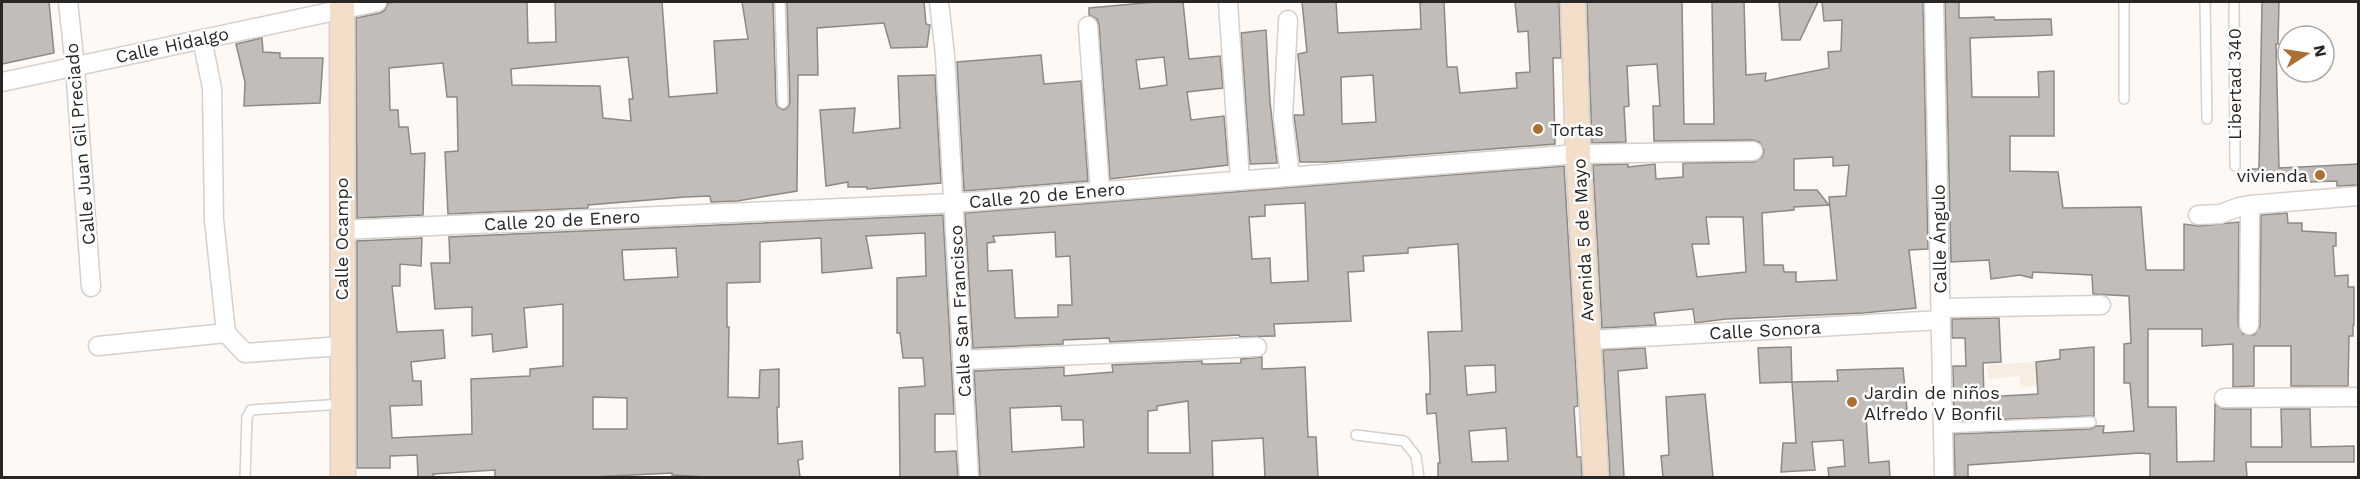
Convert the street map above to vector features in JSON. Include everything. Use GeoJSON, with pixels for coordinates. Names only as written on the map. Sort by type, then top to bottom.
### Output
{"type":"FeatureCollection","features":[{"type":"Feature","properties":{"kind":"main road","name":"Avenida 5 de Mayo"},"geometry":{"type":"LineString","coordinates":[[1573,2],[1578,154],[1596,477]]}},
{"type":"Feature","properties":{"kind":"main road","name":"Calle Ocampo"},"geometry":{"type":"LineString","coordinates":[[342,5],[343,477]]}},
{"type":"Feature","properties":{"kind":"street","name":"Calle Juan Gil Preciado"},"geometry":{"type":"LineString","coordinates":[[68,2],[91,287]]}},
{"type":"Feature","properties":{"kind":"street","name":"Calle Hidalgo"},"geometry":{"type":"LineString","coordinates":[[2,82],[202,39],[342,5],[377,2]]}},
{"type":"Feature","properties":{"kind":"street","name":"Calle San Francisco"},"geometry":{"type":"LineString","coordinates":[[939,2],[945,55],[969,477]]}},
{"type":"Feature","properties":{"kind":"street"},"geometry":{"type":"LineString","coordinates":[[1228,2],[1240,180]]}},
{"type":"Feature","properties":{"kind":"street","name":"Calle Ángulo"},"geometry":{"type":"LineString","coordinates":[[1934,2],[1944,477]]}},
{"type":"Feature","properties":{"kind":"street"},"geometry":{"type":"LineString","coordinates":[[1288,20],[1283,118],[1290,176]]}},
{"type":"Feature","properties":{"kind":"street"},"geometry":{"type":"LineString","coordinates":[[1088,26],[1100,191]]}},
{"type":"Feature","properties":{"kind":"street"},"geometry":{"type":"LineString","coordinates":[[202,39],[212,88],[214,220],[226,333],[245,352],[342,346]]}},
{"type":"Feature","properties":{"kind":"street","name":"Calle 20 de Enero"},"geometry":{"type":"LineString","coordinates":[[341,230],[954,203],[1578,154],[1753,151]]}},
{"type":"Feature","properties":{"kind":"street"},"geometry":{"type":"LineString","coordinates":[[2198,215],[2220,214],[2250,205],[2358,196]]}},
{"type":"Feature","properties":{"kind":"street"},"geometry":{"type":"LineString","coordinates":[[2249,325],[2250,205]]}},
{"type":"Feature","properties":{"kind":"street","name":"Calle Sonora"},"geometry":{"type":"LineString","coordinates":[[1588,340],[1941,314],[2101,305]]}},
{"type":"Feature","properties":{"kind":"street"},"geometry":{"type":"LineString","coordinates":[[98,346],[226,333]]}},
{"type":"Feature","properties":{"kind":"street"},"geometry":{"type":"LineString","coordinates":[[962,360],[1257,347]]}},
{"type":"Feature","properties":{"kind":"street"},"geometry":{"type":"LineString","coordinates":[[2224,398],[2358,397]]}},
{"type":"Feature","properties":{"kind":"lane"},"geometry":{"type":"LineString","coordinates":[[780,2],[783,104]]}},
{"type":"Feature","properties":{"kind":"lane"},"geometry":{"type":"LineString","coordinates":[[2124,2],[2124,99]]}},
{"type":"Feature","properties":{"kind":"lane"},"geometry":{"type":"LineString","coordinates":[[2205,2],[2207,119]]}},
{"type":"Feature","properties":{"kind":"lane","name":"Libertad 340"},"geometry":{"type":"LineString","coordinates":[[2234,2],[2235,166]]}},
{"type":"Feature","properties":{"kind":"lane"},"geometry":{"type":"LineString","coordinates":[[245,477],[247,417],[251,410],[343,404]]}},
{"type":"Feature","properties":{"kind":"lane"},"geometry":{"type":"LineString","coordinates":[[1943,428],[2091,422]]}},
{"type":"Feature","properties":{"kind":"lane"},"geometry":{"type":"LineString","coordinates":[[1356,435],[1404,441],[1416,456],[1419,477]]}},
{"type":"Feature","properties":{"kind":"shaded area"},"geometry":{"type":"Polygon","coordinates":[[[2036,362],[2038,386],[2021,387],[2019,376],[1988,379],[1987,365],[2036,362]]]}},
{"type":"Feature","properties":{"kind":"building"},"geometry":{"type":"Polygon","coordinates":[[[2,2],[49,2],[54,53],[2,64],[2,2]]]}},
{"type":"Feature","properties":{"kind":"building"},"geometry":{"type":"Polygon","coordinates":[[[527,2],[528,43],[556,42],[555,2],[662,2],[669,97],[717,93],[714,41],[748,39],[742,2],[773,2],[776,103],[783,110],[790,103],[787,2],[924,2],[926,24],[930,25],[927,47],[891,48],[884,23],[817,28],[818,75],[798,75],[797,191],[737,201],[711,202],[710,196],[685,197],[588,205],[588,208],[448,214],[445,152],[458,151],[457,97],[447,97],[443,63],[389,68],[390,110],[398,110],[399,127],[408,127],[411,154],[425,153],[423,215],[357,218],[356,18],[380,13],[385,10],[388,3],[527,2]],[[628,57],[511,69],[512,85],[600,86],[603,118],[631,121],[629,99],[633,99],[628,57]]]}},
{"type":"Feature","properties":{"kind":"building"},"geometry":{"type":"Polygon","coordinates":[[[1183,2],[1189,59],[1220,56],[1223,88],[1187,92],[1191,120],[1224,116],[1228,165],[1110,179],[1099,25],[1097,19],[1089,15],[1089,8],[1183,2]],[[1164,57],[1136,60],[1140,89],[1167,85],[1164,57]]]}},
{"type":"Feature","properties":{"kind":"building"},"geometry":{"type":"Polygon","coordinates":[[[1302,2],[1336,2],[1338,33],[1421,29],[1420,2],[1444,2],[1447,67],[1457,67],[1460,93],[1517,88],[1516,73],[1530,72],[1528,31],[1518,32],[1515,2],[1559,2],[1561,58],[1553,58],[1555,144],[1327,162],[1300,162],[1294,115],[1304,115],[1298,54],[1307,52],[1302,2]],[[1373,75],[1341,77],[1342,124],[1376,122],[1373,75]]]}},
{"type":"Feature","properties":{"kind":"building"},"geometry":{"type":"Polygon","coordinates":[[[1587,2],[1682,2],[1684,124],[1714,124],[1712,2],[1744,2],[1746,75],[1766,73],[1765,81],[1829,68],[1828,52],[1841,51],[1842,20],[1824,21],[1822,2],[1923,2],[1928,249],[1909,250],[1916,308],[1863,313],[1726,319],[1695,323],[1693,309],[1654,313],[1656,325],[1602,328],[1593,165],[1628,164],[1628,167],[1655,164],[1656,179],[1683,177],[1683,163],[1754,162],[1762,157],[1764,150],[1759,142],[1753,140],[1654,141],[1653,106],[1660,106],[1657,64],[1627,66],[1629,106],[1624,107],[1626,142],[1592,143],[1587,2]],[[1833,157],[1794,159],[1794,190],[1817,190],[1829,205],[1794,207],[1794,210],[1762,213],[1764,265],[1783,265],[1784,272],[1796,272],[1796,282],[1837,280],[1829,197],[1846,196],[1849,165],[1833,166],[1833,157]],[[1706,217],[1709,244],[1692,244],[1697,277],[1746,272],[1743,217],[1706,217]]]}},
{"type":"Feature","properties":{"kind":"building"},"geometry":{"type":"Polygon","coordinates":[[[1779,2],[1818,2],[1800,40],[1782,40],[1779,2]]]}},
{"type":"Feature","properties":{"kind":"building"},"geometry":{"type":"Polygon","coordinates":[[[1945,2],[1959,2],[1959,18],[2051,19],[2052,35],[1970,38],[1972,97],[2039,97],[2038,72],[2054,71],[2054,136],[2010,136],[2010,171],[2058,172],[2063,208],[2141,207],[2146,270],[2184,270],[2184,224],[2199,226],[2239,222],[2238,325],[2243,334],[2254,335],[2260,326],[2261,215],[2287,213],[2288,223],[2302,223],[2302,231],[2336,233],[2336,246],[2333,246],[2335,276],[2348,275],[2348,287],[2354,287],[2354,325],[2353,336],[2349,336],[2348,386],[2291,386],[2291,346],[2254,346],[2254,386],[2233,387],[2233,344],[2202,346],[2202,329],[2148,329],[2148,407],[2176,407],[2177,462],[2214,461],[2215,404],[2223,409],[2251,409],[2251,447],[2282,447],[2281,409],[2310,409],[2311,447],[2354,446],[2354,462],[2246,462],[2247,477],[2150,477],[2150,454],[2140,453],[1968,465],[1968,477],[1955,477],[1954,434],[2091,429],[2096,426],[2104,426],[2103,433],[2134,431],[2130,383],[2124,383],[2124,344],[2131,343],[2129,296],[2093,294],[2092,275],[2033,272],[2032,278],[2020,275],[1991,279],[1989,260],[1951,262],[1945,2]]]}},
{"type":"Feature","properties":{"kind":"building"},"geometry":{"type":"Polygon","coordinates":[[[2262,2],[2279,2],[2278,24],[2276,24],[2276,84],[2279,168],[2358,164],[2358,185],[2337,186],[2337,181],[2282,183],[2249,180],[2249,169],[2259,169],[2262,2]]]}},
{"type":"Feature","properties":{"kind":"building"},"geometry":{"type":"Polygon","coordinates":[[[1266,30],[1270,102],[1277,163],[1250,164],[1241,33],[1266,30]]]}},
{"type":"Feature","properties":{"kind":"building"},"geometry":{"type":"Polygon","coordinates":[[[262,38],[263,52],[280,53],[280,58],[323,58],[320,103],[244,106],[245,82],[236,44],[262,38]]]}},
{"type":"Feature","properties":{"kind":"building"},"geometry":{"type":"Polygon","coordinates":[[[1041,55],[1044,84],[1081,81],[1088,181],[964,191],[957,62],[1041,55]]]}},
{"type":"Feature","properties":{"kind":"building"},"geometry":{"type":"Polygon","coordinates":[[[935,75],[941,183],[867,189],[867,187],[848,187],[848,182],[826,186],[820,110],[855,108],[853,133],[900,128],[898,76],[935,75]]]}},
{"type":"Feature","properties":{"kind":"building"},"geometry":{"type":"Polygon","coordinates":[[[1564,166],[1578,406],[1574,407],[1577,457],[1581,457],[1582,477],[1438,477],[1438,463],[1440,463],[1436,413],[1427,414],[1426,394],[1430,394],[1428,332],[1462,331],[1458,244],[1408,248],[1408,253],[1363,256],[1364,271],[1348,272],[1351,321],[1274,324],[1275,336],[1240,337],[1239,335],[1110,342],[1109,338],[1063,340],[1063,344],[973,348],[965,213],[1564,166]],[[1305,203],[1265,205],[1265,216],[1249,217],[1252,259],[1270,258],[1271,283],[1308,281],[1305,203]],[[1055,232],[993,236],[995,242],[987,243],[988,271],[1012,270],[1015,318],[1058,317],[1058,305],[1072,305],[1070,256],[1056,257],[1055,232]],[[1495,365],[1465,366],[1467,395],[1496,392],[1495,365]],[[1506,428],[1469,431],[1472,462],[1508,461],[1506,428]]]}},
{"type":"Feature","properties":{"kind":"building"},"geometry":{"type":"Polygon","coordinates":[[[943,215],[954,414],[935,414],[935,452],[956,451],[958,477],[900,477],[899,388],[925,386],[923,358],[903,358],[900,333],[897,333],[897,278],[926,276],[925,233],[866,236],[872,268],[822,273],[821,238],[760,242],[760,282],[727,283],[728,397],[759,398],[760,370],[779,369],[778,444],[802,441],[803,459],[798,460],[800,477],[707,477],[672,475],[672,473],[593,477],[495,477],[495,470],[418,477],[417,455],[390,456],[390,468],[357,468],[357,241],[422,238],[421,266],[400,264],[400,286],[392,286],[397,332],[443,330],[445,358],[411,362],[413,381],[421,381],[422,405],[390,406],[392,438],[472,434],[471,379],[530,376],[530,369],[563,366],[563,304],[524,308],[527,347],[493,352],[492,334],[472,336],[472,307],[435,309],[431,263],[450,263],[449,237],[943,215]],[[676,248],[622,250],[624,280],[678,277],[676,248]],[[593,397],[593,429],[627,429],[627,398],[593,397]]]}},
{"type":"Feature","properties":{"kind":"building"},"geometry":{"type":"Polygon","coordinates":[[[1999,318],[2001,362],[1983,363],[1984,397],[2038,394],[2036,362],[2060,359],[2060,350],[2094,347],[2094,416],[1954,421],[1953,366],[1966,366],[1965,338],[1952,338],[1952,319],[1999,318]]]}},
{"type":"Feature","properties":{"kind":"building"},"geometry":{"type":"Polygon","coordinates":[[[1791,347],[1792,382],[1760,383],[1758,348],[1791,347]]]}},
{"type":"Feature","properties":{"kind":"building"},"geometry":{"type":"Polygon","coordinates":[[[1645,348],[1647,368],[1618,371],[1624,477],[1610,477],[1603,350],[1645,348]]]}},
{"type":"Feature","properties":{"kind":"building"},"geometry":{"type":"Polygon","coordinates":[[[1262,357],[1262,369],[1305,367],[1308,437],[1316,437],[1318,477],[1265,477],[1263,438],[1212,441],[1213,477],[980,477],[974,371],[1064,367],[1064,376],[1113,372],[1112,365],[1202,361],[1202,364],[1241,363],[1241,359],[1262,357]],[[1188,401],[1157,406],[1157,410],[1148,411],[1148,453],[1190,453],[1188,401]],[[1061,406],[1010,408],[1012,452],[1084,447],[1083,420],[1062,420],[1061,406]]]}},
{"type":"Feature","properties":{"kind":"building"},"geometry":{"type":"Polygon","coordinates":[[[1903,368],[1907,410],[1866,416],[1869,463],[1889,461],[1890,477],[1829,477],[1828,468],[1845,466],[1843,440],[1812,442],[1815,470],[1781,472],[1783,443],[1796,443],[1792,382],[1838,381],[1837,370],[1903,368]]]}},
{"type":"Feature","properties":{"kind":"building"},"geometry":{"type":"Polygon","coordinates":[[[1705,394],[1713,477],[1663,477],[1661,456],[1669,455],[1666,397],[1705,394]]]}},
{"type":"Feature","properties":{"kind":"place","name":"Tortas"},"geometry":{"type":"Point","coordinates":[1538,129]}},
{"type":"Feature","properties":{"kind":"place","name":"vivienda"},"geometry":{"type":"Point","coordinates":[2320,175]}},
{"type":"Feature","properties":{"kind":"place","name":"Jardin de niños Alfredo V Bonfil"},"geometry":{"type":"Point","coordinates":[1852,402]}}]}
